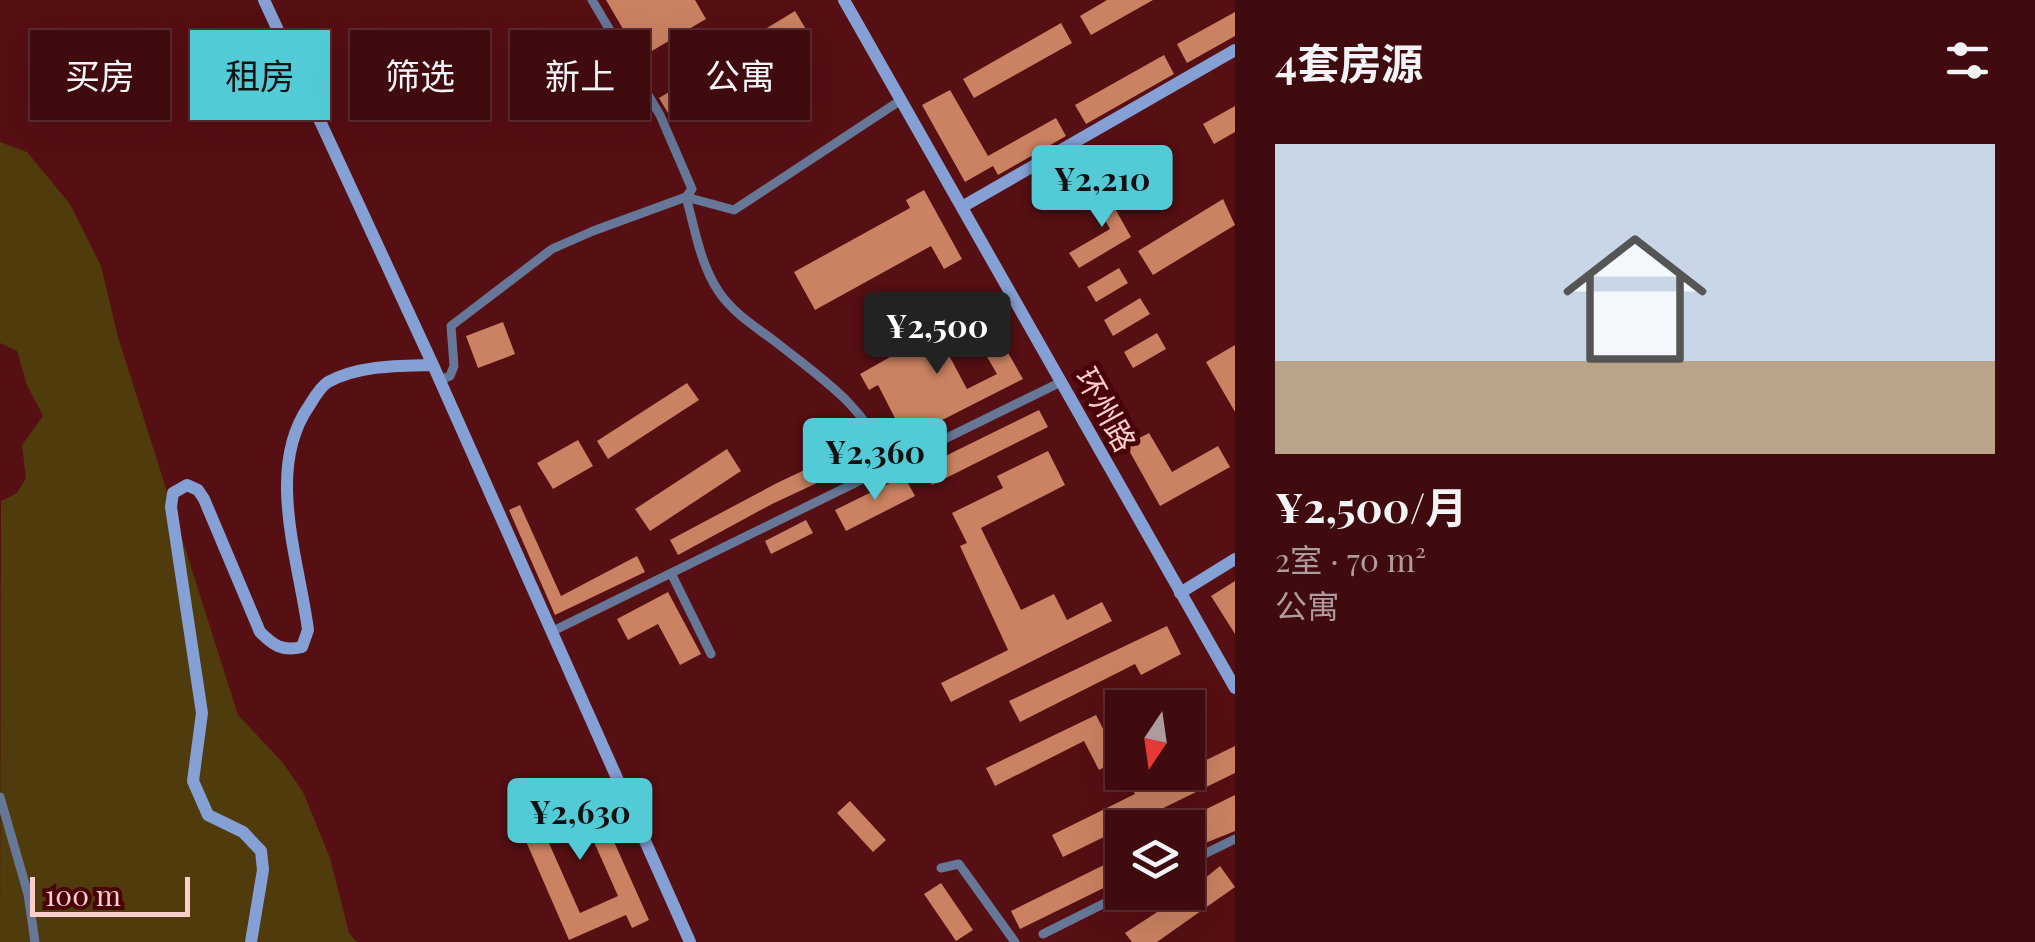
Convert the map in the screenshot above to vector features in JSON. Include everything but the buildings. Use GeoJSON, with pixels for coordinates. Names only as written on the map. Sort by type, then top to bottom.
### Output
{"type":"FeatureCollection","features":[{"type":"Feature","properties":{"kind":"street"},"geometry":{"type":"LineString","coordinates":[[264,0],[433,364],[690,942]]}},
{"type":"Feature","properties":{"kind":"street"},"geometry":{"type":"LineString","coordinates":[[440,380],[450,376],[454,366],[451,326],[509,279],[552,249],[686,197],[692,189],[660,115],[592,0]]}},
{"type":"Feature","properties":{"kind":"street","name":"环州路"},"geometry":{"type":"LineString","coordinates":[[844,0],[1235,688]]}},
{"type":"Feature","properties":{"kind":"street"},"geometry":{"type":"LineString","coordinates":[[962,206],[1235,50]]}},
{"type":"Feature","properties":{"kind":"street"},"geometry":{"type":"LineString","coordinates":[[686,197],[734,210],[901,100]]}},
{"type":"Feature","properties":{"kind":"street"},"geometry":{"type":"LineString","coordinates":[[686,197],[703,259],[726,301],[743,319],[844,396],[871,425],[892,465]]}},
{"type":"Feature","properties":{"kind":"street"},"geometry":{"type":"LineString","coordinates":[[251,942],[262,870],[260,851],[243,832],[208,814],[193,781],[202,713],[171,507],[174,493],[186,485],[198,490],[204,499],[260,632],[274,645],[288,650],[302,647],[308,630],[287,487],[289,446],[301,417],[325,383],[368,368],[433,364]]}},
{"type":"Feature","properties":{"kind":"street"},"geometry":{"type":"LineString","coordinates":[[553,632],[1060,382]]}},
{"type":"Feature","properties":{"kind":"street"},"geometry":{"type":"LineString","coordinates":[[1180,593],[1235,559]]}},
{"type":"Feature","properties":{"kind":"street"},"geometry":{"type":"LineString","coordinates":[[671,573],[711,654]]}},
{"type":"Feature","properties":{"kind":"street"},"geometry":{"type":"LineString","coordinates":[[0,797],[28,894],[34,942]]}},
{"type":"Feature","properties":{"kind":"street"},"geometry":{"type":"LineString","coordinates":[[1205,854],[1235,839]]}},
{"type":"Feature","properties":{"kind":"street"},"geometry":{"type":"LineString","coordinates":[[941,868],[959,864],[1015,942]]}},
{"type":"Feature","properties":{"kind":"street"},"geometry":{"type":"LineString","coordinates":[[1042,934],[1105,903]]}},
{"type":"Feature","properties":{"kind":"shaded area"},"geometry":{"type":"Polygon","coordinates":[[[0,142],[27,152],[70,204],[101,266],[118,337],[238,715],[283,763],[303,792],[330,858],[349,933],[357,942],[0,942],[1,501],[17,493],[26,478],[22,445],[43,416],[27,385],[17,351],[0,343],[0,142]]]}}]}
